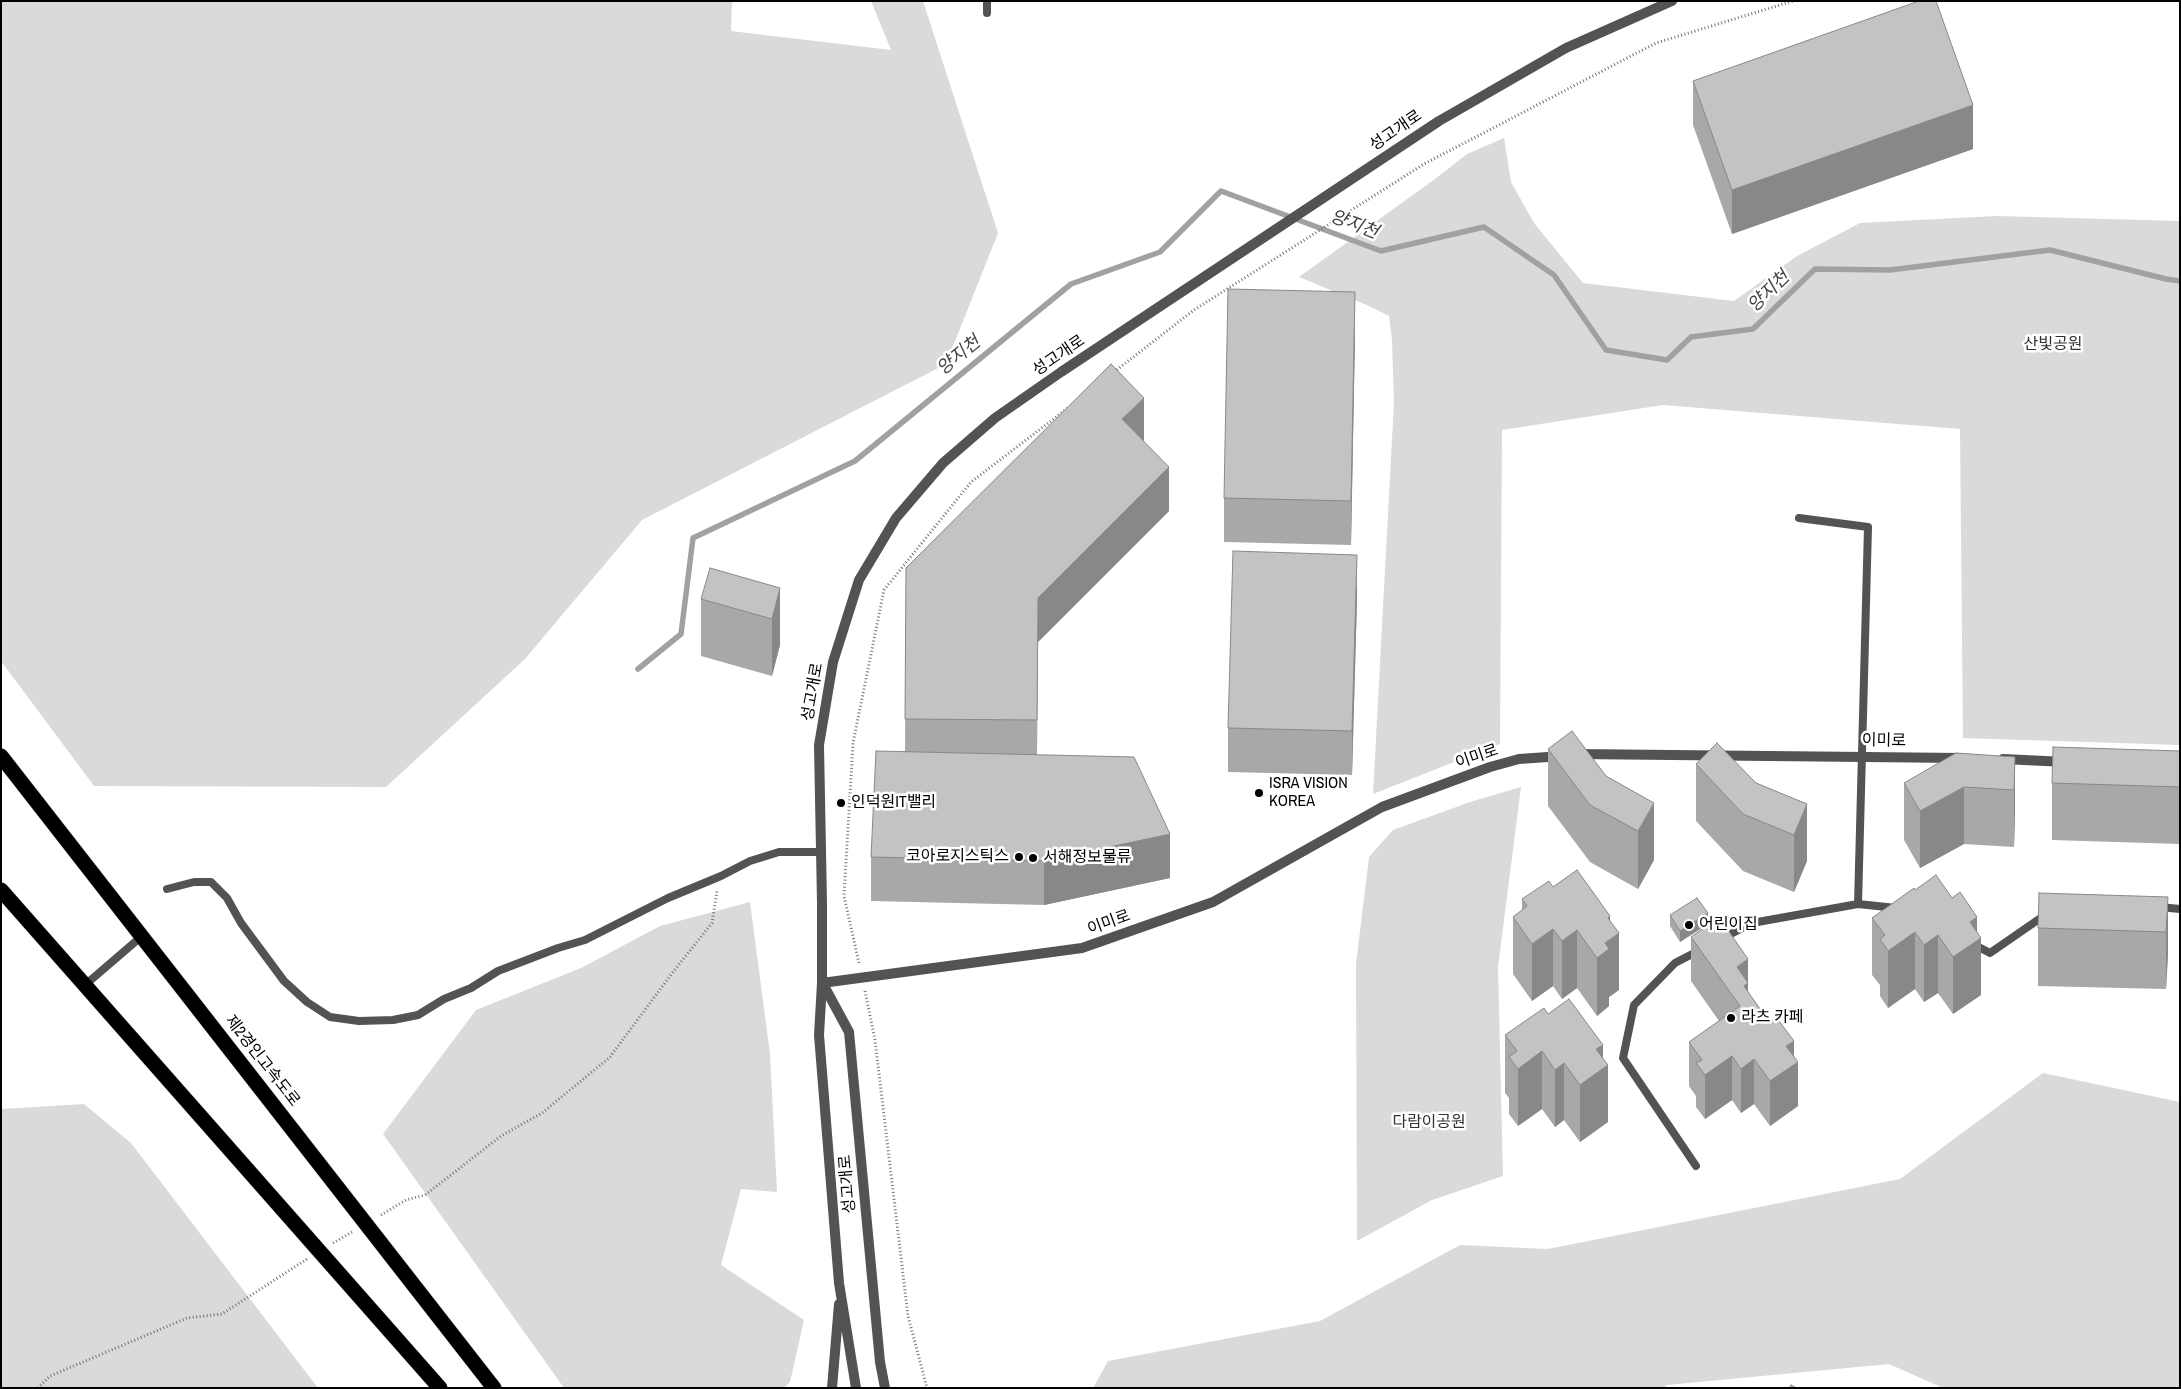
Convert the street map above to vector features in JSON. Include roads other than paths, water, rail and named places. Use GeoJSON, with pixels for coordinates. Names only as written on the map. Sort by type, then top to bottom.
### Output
{"type":"FeatureCollection","features":[{"type":"Feature","properties":{"kind":"highway","name":"제2경인고속도로"},"geometry":{"type":"LineString","coordinates":[[1,756],[494,1388]]}},
{"type":"Feature","properties":{"kind":"highway"},"geometry":{"type":"LineString","coordinates":[[1,890],[440,1388]]}},
{"type":"Feature","properties":{"kind":"street","name":"성고개로"},"geometry":{"type":"LineString","coordinates":[[856,1388],[840,1285],[819,1035],[822,983],[819,745],[832,662],[859,580],[896,518],[943,463],[995,418],[1061,372],[1439,121],[1557,52],[1672,1]]}},
{"type":"Feature","properties":{"kind":"street","name":"이미로"},"geometry":{"type":"LineString","coordinates":[[822,983],[1082,948],[1213,902],[1382,807],[1490,767],[1518,759],[1587,754],[1973,758]]}},
{"type":"Feature","properties":{"kind":"street"},"geometry":{"type":"LineString","coordinates":[[1993,759],[2081,762]]}},
{"type":"Feature","properties":{"kind":"street","name":"성고개로"},"geometry":{"type":"LineString","coordinates":[[822,983],[849,1032],[879,1352],[885,1388]]}},
{"type":"Feature","properties":{"kind":"street"},"geometry":{"type":"LineString","coordinates":[[832,1388],[840,1285]]}},
{"type":"Feature","properties":{"kind":"lane"},"geometry":{"type":"LineString","coordinates":[[987,1],[987,13]]}},
{"type":"Feature","properties":{"kind":"lane"},"geometry":{"type":"LineString","coordinates":[[1799,518],[1868,527],[1858,904]]}},
{"type":"Feature","properties":{"kind":"lane"},"geometry":{"type":"LineString","coordinates":[[168,889],[194,882],[211,882],[228,898],[241,923],[284,981],[306,1002],[330,1018],[358,1021],[393,1020],[418,1015],[444,999],[471,988],[498,971],[550,950],[585,940],[668,898],[721,876],[750,861],[779,852],[821,852]]}},
{"type":"Feature","properties":{"kind":"lane"},"geometry":{"type":"LineString","coordinates":[[1718,941],[1752,923],[1858,904],[1905,909]]}},
{"type":"Feature","properties":{"kind":"lane"},"geometry":{"type":"LineString","coordinates":[[2152,907],[2180,908]]}},
{"type":"Feature","properties":{"kind":"lane"},"geometry":{"type":"LineString","coordinates":[[1964,939],[1990,953],[2048,912],[2056,910]]}},
{"type":"Feature","properties":{"kind":"lane"},"geometry":{"type":"LineString","coordinates":[[84,985],[142,936]]}},
{"type":"Feature","properties":{"kind":"lane"},"geometry":{"type":"LineString","coordinates":[[1696,1166],[1623,1058],[1634,1005],[1675,963],[1709,945]]}},
{"type":"Feature","properties":{"kind":"waterway","name":"양지천"},"geometry":{"type":"LineString","coordinates":[[638,669],[681,634],[693,538],[855,461],[1071,284],[1160,252],[1221,191],[1381,251],[1484,227],[1554,275],[1606,350],[1667,360],[1691,337],[1753,329],[1815,269],[1890,270],[2050,250],[2180,281]]}},
{"type":"Feature","properties":{"kind":"place","name":"ISRA VISION KOREA"},"geometry":{"type":"Point","coordinates":[1259,793]}},
{"type":"Feature","properties":{"kind":"place","name":"인덕원IT밸리"},"geometry":{"type":"Point","coordinates":[841,803]}},
{"type":"Feature","properties":{"kind":"place","name":"코아로지스틱스"},"geometry":{"type":"Point","coordinates":[1019,857]}},
{"type":"Feature","properties":{"kind":"place","name":"서해정보물류"},"geometry":{"type":"Point","coordinates":[1033,858]}},
{"type":"Feature","properties":{"kind":"place","name":"어린이집"},"geometry":{"type":"Point","coordinates":[1689,925]}},
{"type":"Feature","properties":{"kind":"place","name":"라츠 카페"},"geometry":{"type":"Point","coordinates":[1731,1018]}},
{"type":"Feature","properties":{"kind":"park label","name":"산빛공원"},"geometry":{"type":"Point","coordinates":[2053,345]}},
{"type":"Feature","properties":{"kind":"park label","name":"다람이공원"},"geometry":{"type":"Point","coordinates":[1429,1123]}}]}
